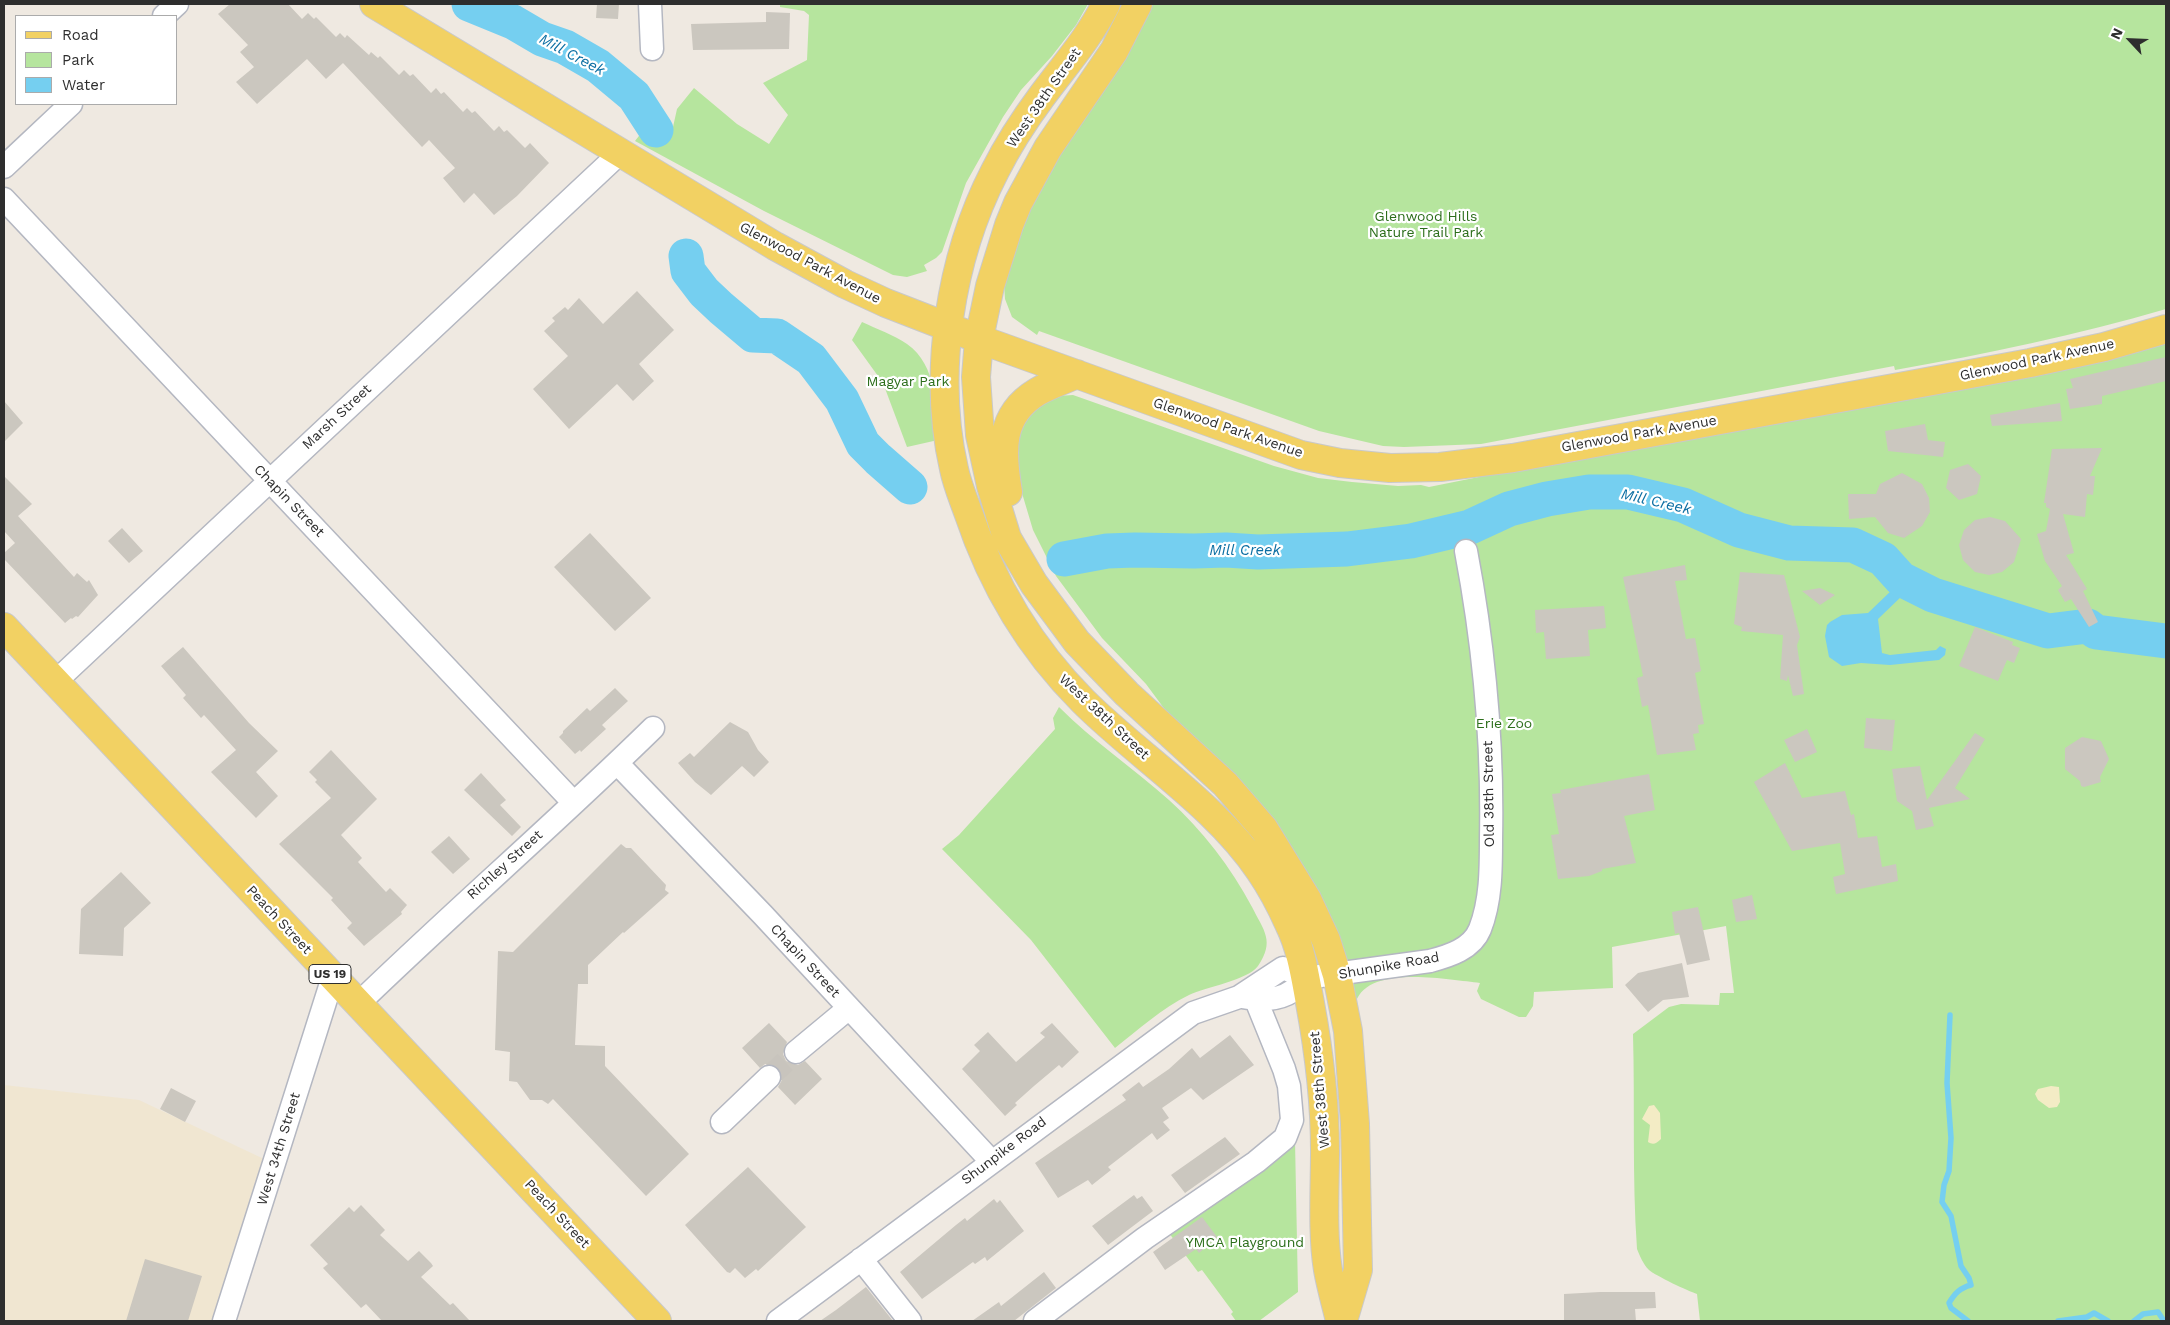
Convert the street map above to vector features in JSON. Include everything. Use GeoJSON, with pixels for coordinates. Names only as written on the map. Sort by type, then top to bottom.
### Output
{"type":"FeatureCollection","features":[{"type":"Feature","properties":{"kind":"main road","name":"Glenwood Park Avenue"},"geometry":{"type":"LineString","coordinates":[[374,4],[775,246],[845,284],[886,303],[979,339],[1301,455],[1340,463],[1390,468],[1440,467],[1513,458],[2030,363],[2104,347],[2166,329]]}},
{"type":"Feature","properties":{"kind":"main road","name":"West 38th Street"},"geometry":{"type":"LineString","coordinates":[[1106,4],[1087,37],[1024,122],[996,169],[966,239],[958,266],[949,328],[946,416],[954,469],[979,545],[997,586],[1023,631],[1051,668],[1080,699],[1109,727],[1170,778],[1236,840],[1260,871],[1292,930],[1306,978],[1318,1047],[1322,1083],[1328,1269],[1341,1321]]}},
{"type":"Feature","properties":{"kind":"main road","name":"West 38th Street"},"geometry":{"type":"LineString","coordinates":[[1138,4],[1114,52],[1048,148],[1018,204],[990,286],[979,339],[976,377],[993,434],[991,486],[1007,538],[1039,590],[1077,642],[1128,694],[1225,784],[1264,829],[1307,900],[1326,940],[1337,975],[1348,1031],[1355,1124],[1358,1270],[1341,1321]]}},
{"type":"Feature","properties":{"kind":"main road"},"geometry":{"type":"LineString","coordinates":[[993,434],[1021,404],[1038,391],[1076,374]]}},
{"type":"Feature","properties":{"kind":"main road","name":"Peach Street"},"geometry":{"type":"LineString","coordinates":[[4,627],[657,1321]]}},
{"type":"Feature","properties":{"kind":"street"},"geometry":{"type":"LineString","coordinates":[[165,15],[177,4]]}},
{"type":"Feature","properties":{"kind":"street"},"geometry":{"type":"LineString","coordinates":[[650,4],[652,49]]}},
{"type":"Feature","properties":{"kind":"street"},"geometry":{"type":"LineString","coordinates":[[4,166],[70,105]]}},
{"type":"Feature","properties":{"kind":"street","name":"Marsh Street"},"geometry":{"type":"LineString","coordinates":[[55,682],[620,153]]}},
{"type":"Feature","properties":{"kind":"street","name":"Chapin Street"},"geometry":{"type":"LineString","coordinates":[[4,199],[574,803]]}},
{"type":"Feature","properties":{"kind":"street","name":"Old 38th Street"},"geometry":{"type":"LineString","coordinates":[[1466,552],[1477,607],[1483,665],[1492,820],[1489,894],[1480,930],[1470,944]]}},
{"type":"Feature","properties":{"kind":"street","name":"Richley Street"},"geometry":{"type":"LineString","coordinates":[[358,1004],[454,912],[653,728]]}},
{"type":"Feature","properties":{"kind":"street","name":"Chapin Street"},"geometry":{"type":"LineString","coordinates":[[617,763],[763,915],[990,1161]]}},
{"type":"Feature","properties":{"kind":"street","name":"Shunpike Road"},"geometry":{"type":"LineString","coordinates":[[778,1321],[1185,1017],[1202,1009],[1248,998],[1269,999],[1290,994],[1298,990],[1306,978],[1430,961],[1443,958],[1470,944]]}},
{"type":"Feature","properties":{"kind":"street","name":"West 34th Street"},"geometry":{"type":"LineString","coordinates":[[224,1321],[333,977]]}},
{"type":"Feature","properties":{"kind":"street"},"geometry":{"type":"LineString","coordinates":[[1034,1321],[1145,1238],[1256,1162],[1285,1138],[1292,1120],[1289,1086],[1284,1069],[1248,998]]}},
{"type":"Feature","properties":{"kind":"street"},"geometry":{"type":"LineString","coordinates":[[796,1052],[849,1008]]}},
{"type":"Feature","properties":{"kind":"street"},"geometry":{"type":"LineString","coordinates":[[722,1122],[769,1077]]}},
{"type":"Feature","properties":{"kind":"street"},"geometry":{"type":"LineString","coordinates":[[861,1259],[910,1321]]}},
{"type":"Feature","properties":{"kind":"shaded area"},"geometry":{"type":"Polygon","coordinates":[[[4,1085],[139,1100],[264,1159],[213,1321],[4,1321],[4,1085]]]}},
{"type":"Feature","properties":{"kind":"green space"},"geometry":{"type":"Polygon","coordinates":[[[780,4],[1088,4],[1076,25],[1052,56],[1021,90],[1003,117],[966,183],[942,252],[924,265],[927,271],[907,277],[893,275],[764,211],[635,141],[642,132],[673,127],[677,109],[694,88],[737,124],[769,144],[788,115],[763,83],[807,60],[809,15],[804,11],[780,7],[780,4]]]}},
{"type":"Feature","properties":{"kind":"green space","name":"Glenwood Hills Nature Trail Park"},"geometry":{"type":"Polygon","coordinates":[[[1147,4],[2166,4],[2166,309],[2065,336],[1963,357],[1895,370],[1894,366],[1481,444],[1383,446],[1319,431],[1039,331],[1037,335],[1012,317],[1005,299],[1004,283],[1016,243],[1042,181],[1101,95],[1122,60],[1147,4]]]}},
{"type":"Feature","properties":{"kind":"green space","name":"Magyar Park"},"geometry":{"type":"Polygon","coordinates":[[[862,322],[907,344],[917,353],[930,375],[935,401],[938,440],[907,447],[883,383],[852,340],[862,322]]]}},
{"type":"Feature","properties":{"kind":"green space","name":"Erie Zoo"},"geometry":{"type":"Polygon","coordinates":[[[2166,339],[2166,1321],[1700,1321],[1697,1294],[1649,1270],[1643,1263],[1637,1249],[1633,1034],[1669,1007],[1681,1004],[1719,1005],[1720,993],[1734,993],[1726,926],[1612,947],[1613,988],[1534,992],[1533,1006],[1526,1017],[1519,1017],[1481,999],[1477,991],[1480,983],[1430,978],[1392,978],[1376,983],[1364,990],[1356,1002],[1336,941],[1146,684],[1102,638],[1056,576],[1033,530],[1016,473],[1012,452],[1021,418],[1057,396],[1073,395],[1274,466],[1318,478],[1398,486],[1421,485],[1429,487],[2166,339]]]}},
{"type":"Feature","properties":{"kind":"green space"},"geometry":{"type":"Polygon","coordinates":[[[1059,707],[1085,731],[1169,800],[1193,824],[1235,878],[1266,936],[1266,950],[1258,966],[1253,971],[1179,1000],[1115,1048],[1031,940],[942,849],[959,835],[1055,729],[1053,718],[1059,707]]]}},
{"type":"Feature","properties":{"kind":"green space","name":"YMCA Playground"},"geometry":{"type":"Polygon","coordinates":[[[1295,1141],[1298,1292],[1259,1321],[1236,1321],[1231,1314],[1233,1312],[1202,1270],[1198,1272],[1169,1233],[1295,1141]]]}},
{"type":"Feature","properties":{"kind":"sand"},"geometry":{"type":"Polygon","coordinates":[[[2051,1086],[2059,1087],[2060,1102],[2057,1107],[2049,1108],[2038,1100],[2035,1094],[2038,1089],[2051,1086]]]}},
{"type":"Feature","properties":{"kind":"sand"},"geometry":{"type":"Polygon","coordinates":[[[1654,1105],[1660,1113],[1661,1139],[1653,1144],[1648,1142],[1650,1125],[1642,1119],[1649,1106],[1654,1105]]]}},
{"type":"Feature","properties":{"kind":"water"},"geometry":{"type":"Polygon","coordinates":[[[1892,590],[1904,594],[1878,619],[1882,653],[1890,655],[1936,650],[1940,646],[1946,649],[1945,655],[1939,660],[1890,665],[1861,663],[1842,666],[1829,657],[1825,636],[1827,625],[1842,615],[1868,613],[1892,590]]]}},
{"type":"Feature","properties":{"kind":"building"},"geometry":{"type":"Polygon","coordinates":[[[230,4],[288,4],[302,19],[308,13],[314,19],[316,17],[336,37],[340,33],[345,38],[347,35],[369,55],[371,52],[378,58],[380,56],[399,75],[404,70],[410,76],[413,74],[431,93],[436,88],[441,94],[444,92],[463,112],[467,108],[472,113],[475,111],[494,131],[499,126],[504,132],[507,130],[525,148],[530,143],[549,163],[517,196],[494,215],[474,193],[464,203],[443,178],[455,168],[429,140],[422,147],[343,63],[326,79],[307,59],[257,104],[236,82],[254,67],[240,52],[248,45],[218,14],[230,4]]]}},
{"type":"Feature","properties":{"kind":"building"},"geometry":{"type":"Polygon","coordinates":[[[597,4],[619,4],[618,19],[596,18],[597,4]]]}},
{"type":"Feature","properties":{"kind":"building"},"geometry":{"type":"Polygon","coordinates":[[[766,12],[790,13],[789,49],[693,50],[691,24],[766,22],[766,12]]]}},
{"type":"Feature","properties":{"kind":"building"},"geometry":{"type":"Polygon","coordinates":[[[637,291],[674,330],[639,364],[654,381],[633,401],[617,384],[569,429],[533,389],[568,356],[544,331],[555,321],[552,318],[565,307],[568,310],[579,298],[603,324],[637,291]]]}},
{"type":"Feature","properties":{"kind":"building"},"geometry":{"type":"Polygon","coordinates":[[[2166,357],[2166,381],[2102,396],[2102,404],[2070,409],[2066,389],[2073,388],[2070,379],[2166,357]]]}},
{"type":"Feature","properties":{"kind":"building"},"geometry":{"type":"Polygon","coordinates":[[[4,401],[23,423],[4,442],[4,401]]]}},
{"type":"Feature","properties":{"kind":"building"},"geometry":{"type":"Polygon","coordinates":[[[2060,403],[2062,421],[1992,426],[1990,415],[2060,403]]]}},
{"type":"Feature","properties":{"kind":"building"},"geometry":{"type":"Polygon","coordinates":[[[1925,424],[1928,440],[1945,442],[1943,457],[1888,451],[1885,431],[1925,424]]]}},
{"type":"Feature","properties":{"kind":"building"},"geometry":{"type":"Polygon","coordinates":[[[2102,448],[2090,476],[2095,476],[2093,495],[2087,494],[2085,517],[2063,514],[2074,553],[2066,555],[2087,589],[2083,591],[2098,622],[2089,627],[2071,599],[2065,602],[2058,590],[2062,586],[2045,561],[2037,534],[2046,531],[2050,509],[2044,503],[2052,449],[2102,448]]]}},
{"type":"Feature","properties":{"kind":"building"},"geometry":{"type":"Polygon","coordinates":[[[1968,464],[1981,476],[1977,494],[1959,500],[1946,488],[1950,470],[1968,464]]]}},
{"type":"Feature","properties":{"kind":"building"},"geometry":{"type":"Polygon","coordinates":[[[1902,473],[1922,484],[1929,498],[1930,512],[1922,526],[1904,538],[1888,533],[1875,517],[1849,519],[1848,494],[1876,494],[1880,484],[1902,473]]]}},
{"type":"Feature","properties":{"kind":"building"},"geometry":{"type":"Polygon","coordinates":[[[4,476],[32,504],[18,516],[74,577],[77,573],[87,582],[89,580],[98,595],[78,617],[71,618],[65,623],[4,559],[4,553],[15,543],[4,531],[4,476]]]}},
{"type":"Feature","properties":{"kind":"building"},"geometry":{"type":"Polygon","coordinates":[[[1990,517],[2005,521],[2021,539],[2014,562],[2002,572],[1989,575],[1975,572],[1963,560],[1959,545],[1964,530],[1975,520],[1990,517]]]}},
{"type":"Feature","properties":{"kind":"building"},"geometry":{"type":"Polygon","coordinates":[[[122,528],[143,551],[129,563],[108,541],[122,528]]]}},
{"type":"Feature","properties":{"kind":"building"},"geometry":{"type":"Polygon","coordinates":[[[590,533],[651,598],[615,631],[554,567],[590,533]]]}},
{"type":"Feature","properties":{"kind":"building"},"geometry":{"type":"Polygon","coordinates":[[[1685,565],[1687,580],[1675,581],[1686,639],[1695,638],[1701,671],[1695,673],[1704,724],[1698,725],[1699,733],[1693,734],[1696,750],[1657,755],[1648,705],[1642,707],[1637,678],[1643,676],[1623,577],[1685,565]]]}},
{"type":"Feature","properties":{"kind":"building"},"geometry":{"type":"Polygon","coordinates":[[[1740,572],[1784,575],[1800,637],[1797,645],[1804,694],[1793,696],[1788,675],[1787,681],[1780,679],[1783,635],[1741,631],[1742,627],[1734,624],[1740,572]]]}},
{"type":"Feature","properties":{"kind":"building"},"geometry":{"type":"Polygon","coordinates":[[[1820,588],[1835,595],[1820,605],[1802,591],[1820,588]]]}},
{"type":"Feature","properties":{"kind":"building"},"geometry":{"type":"Polygon","coordinates":[[[1604,606],[1606,628],[1588,630],[1590,656],[1546,659],[1544,632],[1536,633],[1535,610],[1604,606]]]}},
{"type":"Feature","properties":{"kind":"building"},"geometry":{"type":"Polygon","coordinates":[[[1975,627],[2013,642],[2012,645],[2020,648],[2014,663],[2007,660],[1998,681],[1959,666],[1975,627]]]}},
{"type":"Feature","properties":{"kind":"building"},"geometry":{"type":"Polygon","coordinates":[[[183,647],[249,723],[278,751],[256,772],[278,796],[256,818],[211,772],[236,750],[204,715],[201,718],[183,698],[186,695],[161,666],[183,647]]]}},
{"type":"Feature","properties":{"kind":"building"},"geometry":{"type":"Polygon","coordinates":[[[615,688],[628,701],[602,725],[606,729],[581,752],[580,750],[575,754],[559,737],[587,708],[590,711],[615,688]]]}},
{"type":"Feature","properties":{"kind":"building"},"geometry":{"type":"Polygon","coordinates":[[[1866,718],[1895,720],[1892,751],[1864,748],[1866,718]]]}},
{"type":"Feature","properties":{"kind":"building"},"geometry":{"type":"Polygon","coordinates":[[[730,722],[748,732],[758,750],[769,762],[754,777],[742,766],[711,795],[695,782],[678,763],[690,753],[694,757],[730,722]]]}},
{"type":"Feature","properties":{"kind":"building"},"geometry":{"type":"Polygon","coordinates":[[[1807,729],[1817,752],[1795,762],[1784,740],[1807,729]]]}},
{"type":"Feature","properties":{"kind":"building"},"geometry":{"type":"Polygon","coordinates":[[[1975,733],[1985,739],[1955,788],[1970,799],[1929,808],[1934,826],[1916,830],[1912,811],[1897,801],[1892,769],[1920,766],[1927,800],[1975,733]]]}},
{"type":"Feature","properties":{"kind":"building"},"geometry":{"type":"Polygon","coordinates":[[[2082,737],[2101,741],[2109,759],[2100,777],[2101,782],[2084,787],[2081,786],[2080,781],[2065,769],[2065,748],[2082,737]]]}},
{"type":"Feature","properties":{"kind":"building"},"geometry":{"type":"Polygon","coordinates":[[[331,750],[377,799],[341,835],[362,858],[358,862],[386,892],[390,888],[407,905],[401,912],[402,914],[364,946],[347,928],[352,923],[331,900],[333,898],[279,844],[331,798],[315,782],[317,780],[309,772],[331,750]]]}},
{"type":"Feature","properties":{"kind":"building"},"geometry":{"type":"Polygon","coordinates":[[[1785,763],[1802,798],[1845,791],[1851,815],[1854,814],[1858,838],[1877,836],[1882,867],[1896,864],[1898,881],[1836,894],[1833,877],[1845,874],[1840,843],[1792,851],[1754,782],[1785,763]]]}},
{"type":"Feature","properties":{"kind":"building"},"geometry":{"type":"Polygon","coordinates":[[[481,773],[506,800],[500,805],[521,827],[512,836],[464,790],[481,773]]]}},
{"type":"Feature","properties":{"kind":"building"},"geometry":{"type":"Polygon","coordinates":[[[1649,774],[1655,810],[1624,816],[1636,863],[1602,869],[1602,871],[1589,876],[1558,879],[1551,835],[1559,834],[1552,794],[1561,793],[1560,790],[1649,774]]]}},
{"type":"Feature","properties":{"kind":"building"},"geometry":{"type":"Polygon","coordinates":[[[449,836],[470,859],[453,874],[431,852],[449,836]]]}},
{"type":"Feature","properties":{"kind":"building"},"geometry":{"type":"Polygon","coordinates":[[[621,844],[626,848],[631,848],[666,885],[665,890],[669,893],[588,965],[588,984],[578,984],[575,1045],[605,1046],[605,1066],[689,1154],[646,1196],[553,1099],[548,1104],[542,1100],[530,1100],[517,1082],[509,1081],[510,1052],[495,1050],[498,951],[513,952],[621,844]]]}},
{"type":"Feature","properties":{"kind":"building"},"geometry":{"type":"Polygon","coordinates":[[[121,872],[151,903],[124,928],[123,956],[79,954],[81,909],[121,872]]]}},
{"type":"Feature","properties":{"kind":"building"},"geometry":{"type":"Polygon","coordinates":[[[1752,895],[1757,919],[1736,922],[1732,900],[1752,895]]]}},
{"type":"Feature","properties":{"kind":"building"},"geometry":{"type":"Polygon","coordinates":[[[1698,907],[1710,960],[1687,965],[1679,933],[1675,934],[1672,912],[1698,907]]]}},
{"type":"Feature","properties":{"kind":"building"},"geometry":{"type":"Polygon","coordinates":[[[1682,963],[1689,997],[1663,1000],[1648,1012],[1625,985],[1638,973],[1682,963]]]}},
{"type":"Feature","properties":{"kind":"building"},"geometry":{"type":"Polygon","coordinates":[[[769,1023],[787,1042],[783,1054],[786,1061],[798,1065],[805,1061],[822,1079],[795,1105],[778,1087],[782,1080],[779,1068],[772,1064],[765,1064],[760,1068],[742,1048],[769,1023]]]}},
{"type":"Feature","properties":{"kind":"building"},"geometry":{"type":"Polygon","coordinates":[[[1052,1023],[1079,1052],[1062,1068],[1059,1065],[1034,1086],[1015,1103],[1017,1105],[1005,1116],[962,1069],[980,1051],[974,1045],[988,1032],[1016,1062],[1045,1037],[1040,1033],[1052,1023]]]}},
{"type":"Feature","properties":{"kind":"building"},"geometry":{"type":"Polygon","coordinates":[[[1230,1035],[1254,1065],[1203,1100],[1191,1088],[1162,1108],[1169,1118],[1163,1122],[1170,1130],[1157,1140],[1152,1133],[1108,1167],[1111,1170],[1092,1185],[1088,1180],[1058,1198],[1035,1163],[1126,1100],[1122,1095],[1139,1082],[1143,1087],[1169,1069],[1192,1048],[1200,1058],[1230,1035]]]}},
{"type":"Feature","properties":{"kind":"building"},"geometry":{"type":"Polygon","coordinates":[[[171,1088],[196,1101],[185,1122],[160,1109],[171,1088]]]}},
{"type":"Feature","properties":{"kind":"building"},"geometry":{"type":"Polygon","coordinates":[[[1225,1137],[1240,1154],[1185,1193],[1171,1175],[1225,1137]]]}},
{"type":"Feature","properties":{"kind":"building"},"geometry":{"type":"Polygon","coordinates":[[[748,1167],[806,1227],[758,1271],[756,1269],[745,1278],[735,1268],[730,1273],[727,1272],[685,1225],[748,1167]]]}},
{"type":"Feature","properties":{"kind":"building"},"geometry":{"type":"Polygon","coordinates":[[[1134,1195],[1137,1199],[1142,1196],[1153,1211],[1108,1245],[1092,1226],[1134,1195]]]}},
{"type":"Feature","properties":{"kind":"building"},"geometry":{"type":"Polygon","coordinates":[[[994,1199],[997,1203],[1000,1200],[1024,1231],[987,1261],[985,1257],[975,1264],[973,1262],[922,1299],[900,1272],[965,1218],[967,1221],[994,1199]]]}},
{"type":"Feature","properties":{"kind":"building"},"geometry":{"type":"Polygon","coordinates":[[[361,1205],[385,1230],[380,1235],[408,1261],[419,1251],[431,1263],[433,1266],[421,1277],[450,1305],[453,1303],[470,1321],[382,1321],[366,1304],[361,1308],[323,1268],[328,1264],[310,1245],[349,1207],[354,1212],[361,1205]]]}},
{"type":"Feature","properties":{"kind":"building"},"geometry":{"type":"Polygon","coordinates":[[[1202,1217],[1217,1237],[1199,1253],[1196,1249],[1165,1270],[1153,1252],[1202,1217]]]}},
{"type":"Feature","properties":{"kind":"building"},"geometry":{"type":"Polygon","coordinates":[[[145,1259],[202,1276],[188,1321],[126,1321],[145,1259]]]}},
{"type":"Feature","properties":{"kind":"building"},"geometry":{"type":"Polygon","coordinates":[[[1044,1272],[1056,1288],[1014,1321],[972,1321],[999,1302],[1001,1306],[1044,1272]]]}},
{"type":"Feature","properties":{"kind":"building"},"geometry":{"type":"Polygon","coordinates":[[[866,1287],[893,1321],[820,1321],[836,1310],[866,1287]]]}},
{"type":"Feature","properties":{"kind":"building"},"geometry":{"type":"Polygon","coordinates":[[[1655,1292],[1656,1308],[1635,1309],[1636,1321],[1564,1321],[1564,1294],[1655,1292]]]}},
{"type":"Feature","properties":{"kind":"waterway","name":"Mill Creek"},"geometry":{"type":"LineString","coordinates":[[469,4],[513,22],[542,39],[565,47],[598,66],[634,96],[656,130]]}},
{"type":"Feature","properties":{"kind":"waterway","name":"Mill Creek"},"geometry":{"type":"LineString","coordinates":[[686,256],[688,271],[704,292],[753,335],[777,336],[811,359],[842,400],[863,444],[910,487]]}},
{"type":"Feature","properties":{"kind":"waterway","name":"Mill Creek"},"geometry":{"type":"LineString","coordinates":[[1064,559],[1107,551],[1135,550],[1258,552],[1347,549],[1411,541],[1470,527],[1509,509],[1547,499],[1589,492],[1628,492],[1683,505],[1739,530],[1789,543],[1853,545],[1883,559],[1901,579],[1933,595],[2048,631],[2088,626],[2096,632],[2166,641]]}},
{"type":"Feature","properties":{"kind":"waterway"},"geometry":{"type":"LineString","coordinates":[[1950,1015],[1947,1083],[1951,1138],[1949,1171],[1944,1185],[1942,1202],[1951,1216],[1961,1266],[1971,1285],[1958,1291],[1949,1303],[1951,1308],[1968,1321]]}},
{"type":"Feature","properties":{"kind":"waterway"},"geometry":{"type":"LineString","coordinates":[[2134,1321],[2143,1314],[2158,1312],[2164,1321]]}},
{"type":"Feature","properties":{"kind":"waterway"},"geometry":{"type":"LineString","coordinates":[[2058,1321],[2087,1317],[2094,1313],[2108,1321]]}},
{"type":"Feature","properties":{"kind":"tunnel"},"geometry":{"type":"LineString","coordinates":[[769,1077],[796,1052]]}}]}
